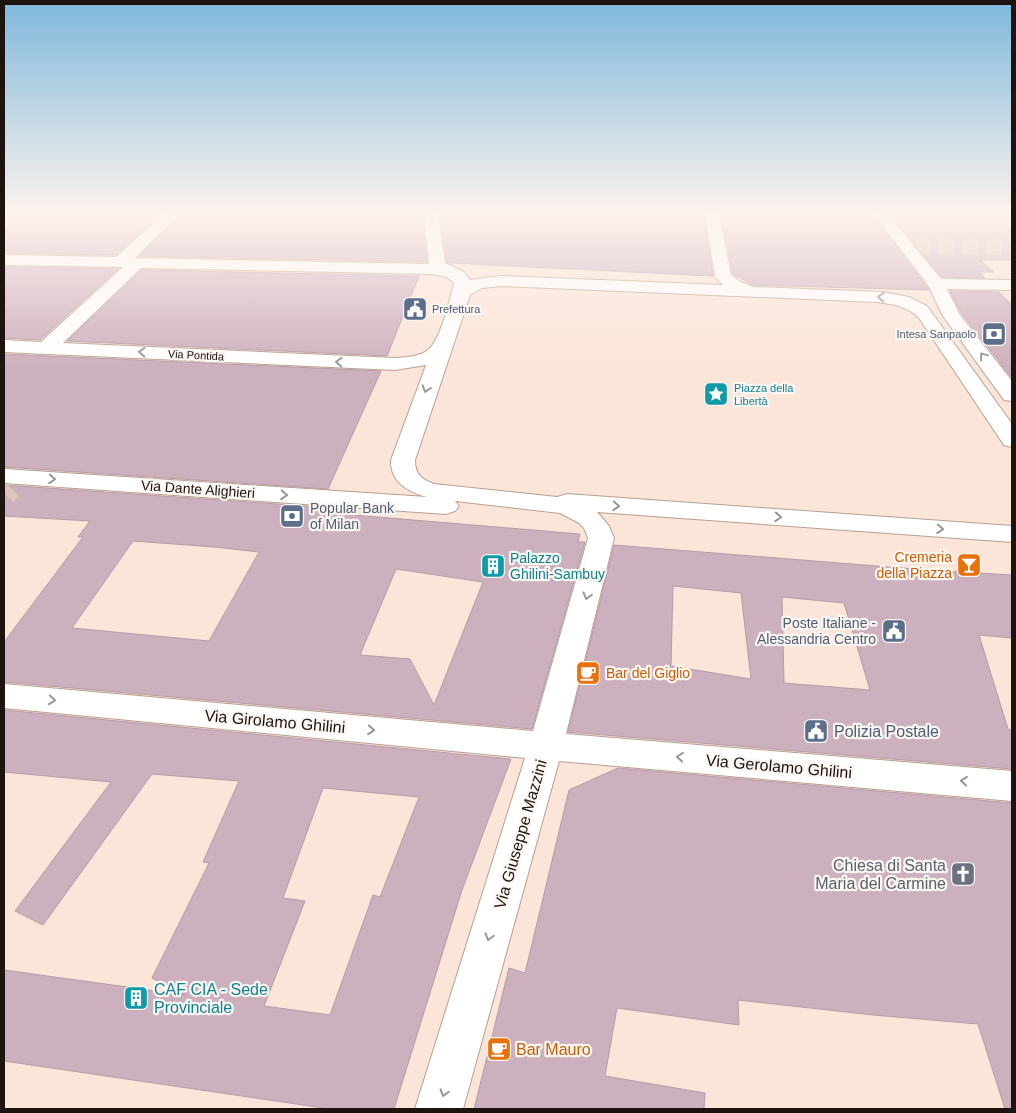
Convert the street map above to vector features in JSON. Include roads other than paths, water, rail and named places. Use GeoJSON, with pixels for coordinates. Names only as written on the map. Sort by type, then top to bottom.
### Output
{"type":"FeatureCollection","features":[{"type":"Feature","properties":{"kind":"street"},"geometry":{"type":"LineString","coordinates":[[46,348],[126,265]]}},
{"type":"Feature","properties":{"kind":"street"},"geometry":{"type":"LineString","coordinates":[[243,265],[440,270],[457,275],[463,280],[460,294],[440,348],[402,467],[407,478],[416,485],[430,491],[555,509]]}},
{"type":"Feature","properties":{"kind":"street"},"geometry":{"type":"LineString","coordinates":[[437,265],[440,270]]}},
{"type":"Feature","properties":{"kind":"street"},"geometry":{"type":"LineString","coordinates":[[721,265],[724,279],[740,288],[763,292]]}},
{"type":"Feature","properties":{"kind":"street"},"geometry":{"type":"LineString","coordinates":[[921,265],[936,284],[952,316],[1010,389]]}},
{"type":"Feature","properties":{"kind":"street"},"geometry":{"type":"LineString","coordinates":[[460,294],[465,288],[473,285],[497,281],[882,297],[904,301],[919,308],[926,314],[1012,440]]}},
{"type":"Feature","properties":{"kind":"street"},"geometry":{"type":"LineString","coordinates":[[936,284],[1012,285]]}},
{"type":"Feature","properties":{"kind":"street","name":"Via Pontida"},"geometry":{"type":"LineString","coordinates":[[4,346],[388,364],[405,364],[424,360],[436,354],[440,348]]}},
{"type":"Feature","properties":{"kind":"street","name":"Via Dante Alighieri"},"geometry":{"type":"LineString","coordinates":[[11,480],[392,502],[555,509]]}},
{"type":"Feature","properties":{"kind":"street"},"geometry":{"type":"LineString","coordinates":[[445,493],[1012,534]]}},
{"type":"Feature","properties":{"kind":"street","name":"Via Giuseppe Mazzini"},"geometry":{"type":"LineString","coordinates":[[439,1109],[546,746],[598,558],[601,538],[594,523],[580,512],[555,509]]}},
{"type":"Feature","properties":{"kind":"street","name":"Via Girolamo Ghilini"},"geometry":{"type":"LineString","coordinates":[[4,696],[546,746]]}},
{"type":"Feature","properties":{"kind":"street","name":"Via Gerolamo Ghilini"},"geometry":{"type":"LineString","coordinates":[[546,746],[1012,786]]}},
{"type":"Feature","properties":{"kind":"tunnel"},"geometry":{"type":"LineString","coordinates":[[4,493],[10,487]]}},
{"type":"Feature","properties":{"kind":"place","name":"Prefettura"},"geometry":{"type":"Point","coordinates":[415,309]}},
{"type":"Feature","properties":{"kind":"place","name":"Intesa Sanpaolo"},"geometry":{"type":"Point","coordinates":[994,334]}},
{"type":"Feature","properties":{"kind":"place","name":"Piazza della Libertà"},"geometry":{"type":"Point","coordinates":[716,394]}},
{"type":"Feature","properties":{"kind":"place","name":"Popular Bank of Milan"},"geometry":{"type":"Point","coordinates":[292,516]}},
{"type":"Feature","properties":{"kind":"place","name":"Cremeria della Piazza"},"geometry":{"type":"Point","coordinates":[969,565]}},
{"type":"Feature","properties":{"kind":"place","name":"Palazzo Ghilini-Sambuy"},"geometry":{"type":"Point","coordinates":[493,566]}},
{"type":"Feature","properties":{"kind":"place","name":"Poste Italiane - Alessandria Centro"},"geometry":{"type":"Point","coordinates":[894,631]}},
{"type":"Feature","properties":{"kind":"place","name":"Bar del Giglio"},"geometry":{"type":"Point","coordinates":[588,673]}},
{"type":"Feature","properties":{"kind":"place","name":"Polizia Postale"},"geometry":{"type":"Point","coordinates":[816,731]}},
{"type":"Feature","properties":{"kind":"place","name":"Chiesa di Santa Maria del Carmine"},"geometry":{"type":"Point","coordinates":[963,874]}},
{"type":"Feature","properties":{"kind":"place","name":"CAF CIA - Sede Provinciale"},"geometry":{"type":"Point","coordinates":[136,998]}},
{"type":"Feature","properties":{"kind":"place","name":"Bar Mauro"},"geometry":{"type":"Point","coordinates":[499,1049]}}]}
